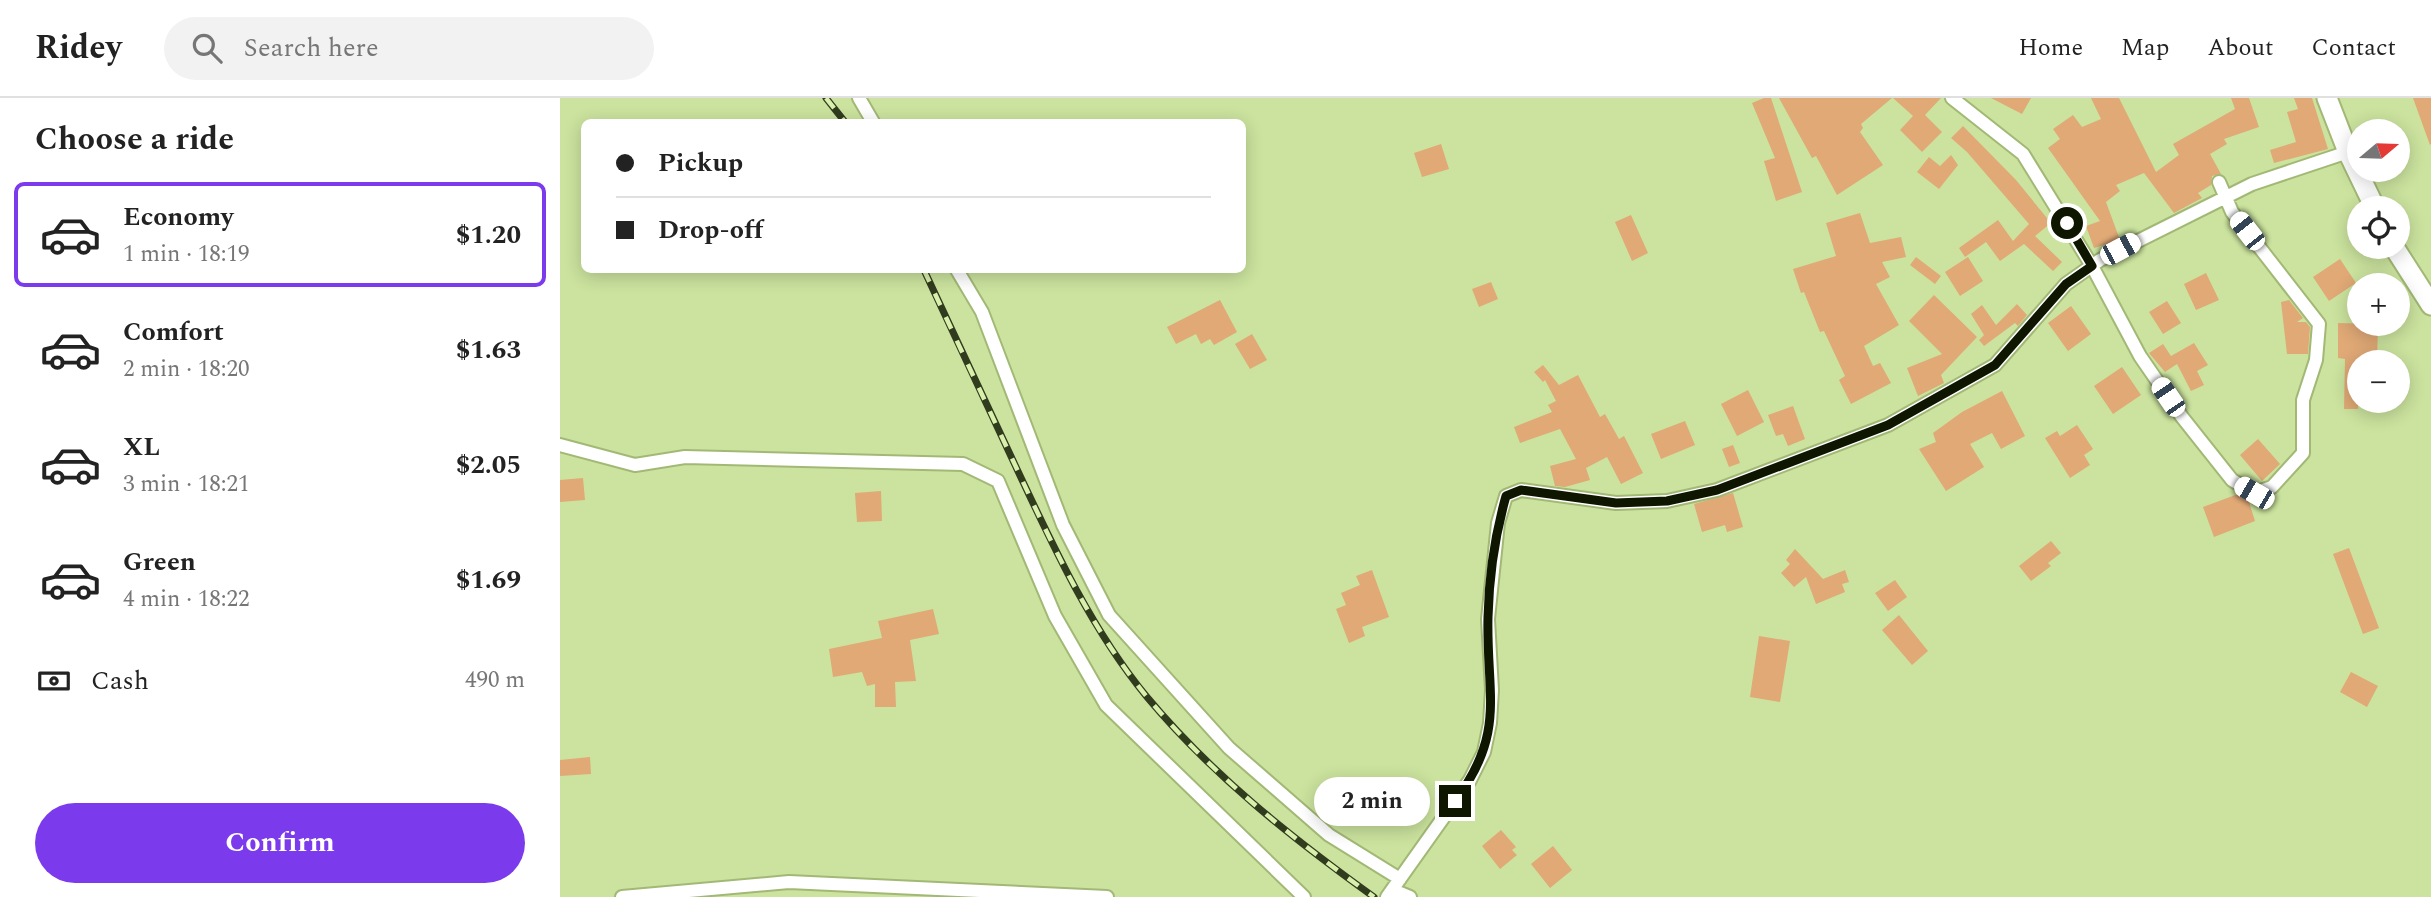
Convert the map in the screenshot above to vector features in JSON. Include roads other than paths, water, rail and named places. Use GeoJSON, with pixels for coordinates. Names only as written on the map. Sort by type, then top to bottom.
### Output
{"type":"FeatureCollection","features":[{"type":"Feature","properties":{"kind":"main road"},"geometry":{"type":"LineString","coordinates":[[2327,98],[2347,149]]}},
{"type":"Feature","properties":{"kind":"main road"},"geometry":{"type":"LineString","coordinates":[[2402,259],[2431,305]]}},
{"type":"Feature","properties":{"kind":"street"},"geometry":{"type":"LineString","coordinates":[[859,98],[871,119]]}},
{"type":"Feature","properties":{"kind":"street"},"geometry":{"type":"LineString","coordinates":[[1952,98],[2023,154],[2092,266],[2140,356],[2182,417],[2232,480],[2254,493],[2272,487],[2303,453],[2303,400],[2316,360],[2319,324],[2232,212],[2219,182]]}},
{"type":"Feature","properties":{"kind":"street"},"geometry":{"type":"LineString","coordinates":[[1393,889],[1424,841],[1470,780],[1483,752],[1490,723],[1492,690],[1488,619],[1498,523],[1506,496],[1521,490],[1616,503],[1667,501],[1717,490],[1888,425],[1995,365],[2066,284],[2092,266],[2227,196],[2288,171],[2347,152]]}},
{"type":"Feature","properties":{"kind":"street"},"geometry":{"type":"LineString","coordinates":[[959,273],[982,312],[1063,524],[1109,615],[1229,748],[1393,889],[1410,897]]}},
{"type":"Feature","properties":{"kind":"street"},"geometry":{"type":"LineString","coordinates":[[560,445],[635,465],[685,457],[962,464],[998,481],[1055,616],[1106,705],[1304,897]]}},
{"type":"Feature","properties":{"kind":"street"},"geometry":{"type":"LineString","coordinates":[[622,897],[789,882],[1107,897]]}},
{"type":"Feature","properties":{"kind":"railway"},"geometry":{"type":"LineString","coordinates":[[826,98],[843,119]]}},
{"type":"Feature","properties":{"kind":"railway"},"geometry":{"type":"LineString","coordinates":[[925,273],[1059,557],[1091,615],[1127,671],[1172,726],[1226,779],[1313,852],[1374,897]]}}]}
